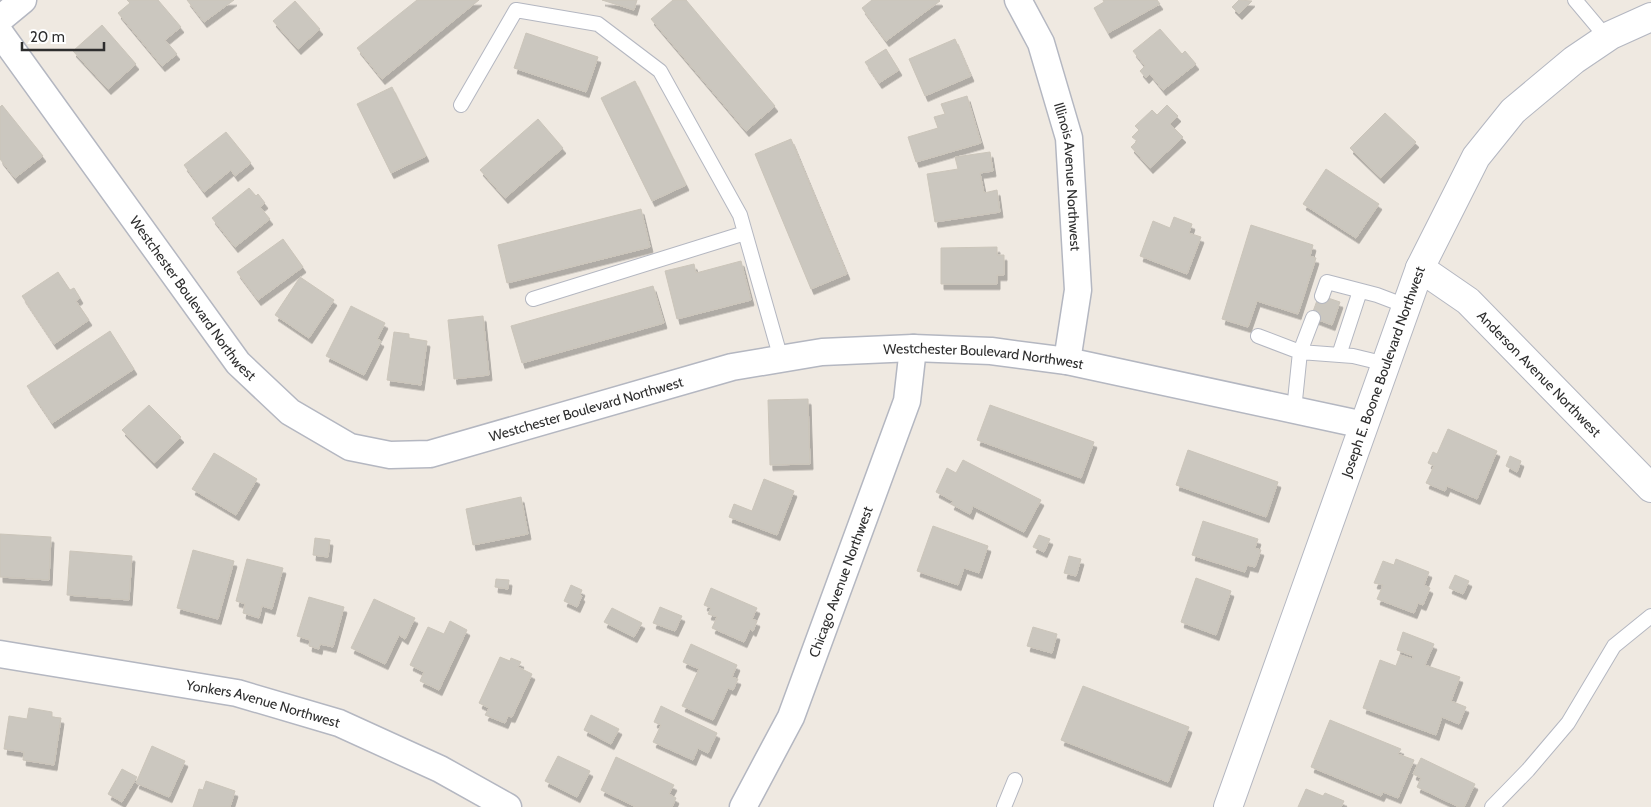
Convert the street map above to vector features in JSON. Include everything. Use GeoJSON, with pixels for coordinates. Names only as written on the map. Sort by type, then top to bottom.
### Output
{"type":"FeatureCollection","features":[{"type":"Feature","properties":{"kind":"main road","name":"Joseph E. Boone Boulevard Northwest"},"geometry":{"type":"LineString","coordinates":[[1228,807],[1420,268],[1476,157],[1514,111],[1574,60],[1607,38],[1651,17]]}},
{"type":"Feature","properties":{"kind":"main road","name":"Anderson Avenue Northwest"},"geometry":{"type":"LineString","coordinates":[[1420,268],[1468,301],[1651,488]]}},
{"type":"Feature","properties":{"kind":"street"},"geometry":{"type":"LineString","coordinates":[[0,19],[23,0]]}},
{"type":"Feature","properties":{"kind":"street","name":"Illinois Avenue Northwest"},"geometry":{"type":"LineString","coordinates":[[1018,0],[1041,43],[1068,138],[1078,290],[1067,361]]}},
{"type":"Feature","properties":{"kind":"street","name":"Westchester Boulevard Northwest"},"geometry":{"type":"LineString","coordinates":[[0,33],[238,363],[290,412],[350,447],[390,455],[430,454],[732,367],[822,352],[913,348],[991,351],[1067,361],[1364,425]]}},
{"type":"Feature","properties":{"kind":"street","name":"Chicago Avenue Northwest"},"geometry":{"type":"LineString","coordinates":[[743,807],[791,717],[907,401],[913,348]]}},
{"type":"Feature","properties":{"kind":"street","name":"Yonkers Avenue Northwest"},"geometry":{"type":"LineString","coordinates":[[0,654],[237,694],[338,723],[440,769],[508,807]]}},
{"type":"Feature","properties":{"kind":"lane"},"geometry":{"type":"LineString","coordinates":[[1575,0],[1607,38]]}},
{"type":"Feature","properties":{"kind":"lane"},"geometry":{"type":"LineString","coordinates":[[461,105],[516,10],[598,24],[660,71],[740,215],[781,359]]}},
{"type":"Feature","properties":{"kind":"lane"},"geometry":{"type":"LineString","coordinates":[[533,299],[745,233]]}},
{"type":"Feature","properties":{"kind":"lane"},"geometry":{"type":"LineString","coordinates":[[1322,296],[1327,282],[1377,295],[1406,306]]}},
{"type":"Feature","properties":{"kind":"lane"},"geometry":{"type":"LineString","coordinates":[[1339,355],[1360,291]]}},
{"type":"Feature","properties":{"kind":"lane"},"geometry":{"type":"LineString","coordinates":[[1294,410],[1300,352],[1313,318]]}},
{"type":"Feature","properties":{"kind":"lane"},"geometry":{"type":"LineString","coordinates":[[1258,336],[1300,352],[1339,355],[1386,364]]}},
{"type":"Feature","properties":{"kind":"lane"},"geometry":{"type":"LineString","coordinates":[[1492,807],[1528,770],[1568,723],[1614,646],[1651,616]]}},
{"type":"Feature","properties":{"kind":"lane"},"geometry":{"type":"LineString","coordinates":[[1004,807],[1015,780]]}},
{"type":"Feature","properties":{"kind":"building"},"geometry":{"type":"Polygon","coordinates":[[[127,0],[158,0],[181,27],[165,40],[177,54],[162,66],[118,13],[130,3],[127,0]]]}},
{"type":"Feature","properties":{"kind":"building"},"geometry":{"type":"Polygon","coordinates":[[[187,0],[234,0],[204,22],[187,0]]]}},
{"type":"Feature","properties":{"kind":"building"},"geometry":{"type":"Polygon","coordinates":[[[417,0],[479,0],[382,79],[357,48],[417,0]]]}},
{"type":"Feature","properties":{"kind":"building"},"geometry":{"type":"Polygon","coordinates":[[[602,0],[637,0],[634,10],[602,0]]]}},
{"type":"Feature","properties":{"kind":"building"},"geometry":{"type":"Polygon","coordinates":[[[673,0],[686,0],[775,106],[746,131],[651,19],[673,0]]]}},
{"type":"Feature","properties":{"kind":"building"},"geometry":{"type":"Polygon","coordinates":[[[872,0],[940,1],[886,41],[862,8],[872,0]]]}},
{"type":"Feature","properties":{"kind":"building"},"geometry":{"type":"Polygon","coordinates":[[[1103,0],[1157,0],[1160,4],[1108,33],[1094,8],[1104,2],[1103,0]]]}},
{"type":"Feature","properties":{"kind":"building"},"geometry":{"type":"Polygon","coordinates":[[[1239,0],[1252,1],[1239,14],[1232,7],[1239,0]]]}},
{"type":"Feature","properties":{"kind":"building"},"geometry":{"type":"Polygon","coordinates":[[[295,1],[320,29],[298,49],[273,21],[295,1]]]}},
{"type":"Feature","properties":{"kind":"building"},"geometry":{"type":"Polygon","coordinates":[[[102,25],[136,64],[108,89],[73,51],[102,25]]]}},
{"type":"Feature","properties":{"kind":"building"},"geometry":{"type":"Polygon","coordinates":[[[1160,29],[1182,54],[1185,51],[1196,64],[1163,90],[1150,74],[1146,78],[1140,71],[1145,66],[1133,51],[1160,29]]]}},
{"type":"Feature","properties":{"kind":"building"},"geometry":{"type":"Polygon","coordinates":[[[526,33],[598,57],[586,92],[514,68],[526,33]]]}},
{"type":"Feature","properties":{"kind":"building"},"geometry":{"type":"Polygon","coordinates":[[[955,39],[971,76],[925,96],[909,59],[955,39]]]}},
{"type":"Feature","properties":{"kind":"building"},"geometry":{"type":"Polygon","coordinates":[[[886,49],[899,70],[879,83],[865,62],[886,49]]]}},
{"type":"Feature","properties":{"kind":"building"},"geometry":{"type":"Polygon","coordinates":[[[635,81],[686,185],[652,201],[601,98],[635,81]]]}},
{"type":"Feature","properties":{"kind":"building"},"geometry":{"type":"Polygon","coordinates":[[[392,87],[426,156],[391,173],[357,104],[392,87]]]}},
{"type":"Feature","properties":{"kind":"building"},"geometry":{"type":"Polygon","coordinates":[[[967,96],[981,143],[916,162],[908,137],[938,128],[934,117],[945,114],[941,104],[967,96]]]}},
{"type":"Feature","properties":{"kind":"building"},"geometry":{"type":"Polygon","coordinates":[[[2,105],[43,156],[15,178],[0,159],[0,107],[2,105]]]}},
{"type":"Feature","properties":{"kind":"building"},"geometry":{"type":"Polygon","coordinates":[[[1167,105],[1178,116],[1170,124],[1183,137],[1150,168],[1131,147],[1137,141],[1132,137],[1139,130],[1135,126],[1152,110],[1157,115],[1167,105]]]}},
{"type":"Feature","properties":{"kind":"building"},"geometry":{"type":"Polygon","coordinates":[[[1385,113],[1416,142],[1381,178],[1350,148],[1385,113]]]}},
{"type":"Feature","properties":{"kind":"building"},"geometry":{"type":"Polygon","coordinates":[[[538,119],[563,148],[505,198],[480,170],[538,119]]]}},
{"type":"Feature","properties":{"kind":"building"},"geometry":{"type":"Polygon","coordinates":[[[226,132],[251,163],[235,176],[231,170],[204,192],[184,165],[226,132]]]}},
{"type":"Feature","properties":{"kind":"building"},"geometry":{"type":"Polygon","coordinates":[[[791,139],[847,274],[811,289],[755,154],[791,139]]]}},
{"type":"Feature","properties":{"kind":"building"},"geometry":{"type":"Polygon","coordinates":[[[990,152],[993,171],[980,173],[984,193],[997,190],[1000,212],[935,222],[927,174],[958,169],[955,157],[990,152]]]}},
{"type":"Feature","properties":{"kind":"building"},"geometry":{"type":"Polygon","coordinates":[[[1326,169],[1379,204],[1356,238],[1303,204],[1326,169]]]}},
{"type":"Feature","properties":{"kind":"building"},"geometry":{"type":"Polygon","coordinates":[[[249,188],[256,196],[258,194],[265,203],[260,207],[270,219],[235,247],[212,218],[249,188]]]}},
{"type":"Feature","properties":{"kind":"building"},"geometry":{"type":"Polygon","coordinates":[[[641,209],[650,247],[507,283],[498,245],[641,209]]]}},
{"type":"Feature","properties":{"kind":"building"},"geometry":{"type":"Polygon","coordinates":[[[1174,217],[1192,224],[1189,233],[1201,237],[1187,274],[1140,256],[1153,221],[1170,228],[1174,217]]]}},
{"type":"Feature","properties":{"kind":"building"},"geometry":{"type":"Polygon","coordinates":[[[1251,225],[1313,245],[1310,256],[1316,258],[1298,314],[1257,301],[1248,327],[1222,319],[1251,225]]]}},
{"type":"Feature","properties":{"kind":"building"},"geometry":{"type":"Polygon","coordinates":[[[283,239],[303,267],[258,300],[237,272],[283,239]]]}},
{"type":"Feature","properties":{"kind":"building"},"geometry":{"type":"Polygon","coordinates":[[[997,247],[997,255],[1004,255],[1004,275],[997,275],[997,284],[941,284],[941,248],[997,247]]]}},
{"type":"Feature","properties":{"kind":"building"},"geometry":{"type":"Polygon","coordinates":[[[741,261],[751,300],[677,319],[665,271],[694,264],[696,273],[741,261]]]}},
{"type":"Feature","properties":{"kind":"building"},"geometry":{"type":"Polygon","coordinates":[[[58,272],[70,290],[74,288],[80,298],[76,301],[89,320],[54,344],[22,296],[58,272]]]}},
{"type":"Feature","properties":{"kind":"building"},"geometry":{"type":"Polygon","coordinates":[[[300,277],[334,300],[309,338],[275,315],[300,277]]]}},
{"type":"Feature","properties":{"kind":"building"},"geometry":{"type":"Polygon","coordinates":[[[653,286],[664,323],[522,363],[511,326],[653,286]]]}},
{"type":"Feature","properties":{"kind":"building"},"geometry":{"type":"Polygon","coordinates":[[[1319,295],[1340,302],[1332,325],[1311,317],[1319,295]]]}},
{"type":"Feature","properties":{"kind":"building"},"geometry":{"type":"Polygon","coordinates":[[[351,306],[385,323],[377,339],[381,341],[364,375],[326,356],[351,306]]]}},
{"type":"Feature","properties":{"kind":"building"},"geometry":{"type":"Polygon","coordinates":[[[483,316],[489,375],[454,379],[448,320],[483,316]]]}},
{"type":"Feature","properties":{"kind":"building"},"geometry":{"type":"Polygon","coordinates":[[[110,331],[134,369],[52,423],[27,386],[110,331]]]}},
{"type":"Feature","properties":{"kind":"building"},"geometry":{"type":"Polygon","coordinates":[[[394,332],[409,334],[409,338],[427,341],[421,385],[387,380],[394,332]]]}},
{"type":"Feature","properties":{"kind":"building"},"geometry":{"type":"Polygon","coordinates":[[[808,399],[810,464],[770,465],[768,400],[808,399]]]}},
{"type":"Feature","properties":{"kind":"building"},"geometry":{"type":"Polygon","coordinates":[[[149,405],[181,437],[154,463],[122,430],[149,405]]]}},
{"type":"Feature","properties":{"kind":"building"},"geometry":{"type":"Polygon","coordinates":[[[990,405],[1094,442],[1081,478],[977,440],[990,405]]]}},
{"type":"Feature","properties":{"kind":"building"},"geometry":{"type":"Polygon","coordinates":[[[1448,429],[1497,451],[1477,499],[1447,486],[1445,491],[1426,483],[1434,466],[1428,463],[1433,452],[1437,454],[1448,429]]]}},
{"type":"Feature","properties":{"kind":"building"},"geometry":{"type":"Polygon","coordinates":[[[1188,450],[1278,482],[1266,517],[1176,485],[1188,450]]]}},
{"type":"Feature","properties":{"kind":"building"},"geometry":{"type":"Polygon","coordinates":[[[214,453],[257,479],[236,515],[192,489],[214,453]]]}},
{"type":"Feature","properties":{"kind":"building"},"geometry":{"type":"Polygon","coordinates":[[[1510,456],[1521,461],[1517,472],[1506,466],[1510,456]]]}},
{"type":"Feature","properties":{"kind":"building"},"geometry":{"type":"Polygon","coordinates":[[[963,460],[1041,500],[1024,532],[973,506],[970,514],[951,504],[953,501],[936,492],[947,468],[956,473],[963,460]]]}},
{"type":"Feature","properties":{"kind":"building"},"geometry":{"type":"Polygon","coordinates":[[[764,479],[794,491],[777,535],[729,517],[734,504],[752,511],[764,479]]]}},
{"type":"Feature","properties":{"kind":"building"},"geometry":{"type":"Polygon","coordinates":[[[521,497],[528,534],[473,545],[466,509],[521,497]]]}},
{"type":"Feature","properties":{"kind":"building"},"geometry":{"type":"Polygon","coordinates":[[[1203,521],[1258,539],[1255,548],[1261,550],[1255,567],[1247,565],[1245,572],[1192,555],[1203,521]]]}},
{"type":"Feature","properties":{"kind":"building"},"geometry":{"type":"Polygon","coordinates":[[[933,526],[988,546],[979,573],[964,568],[958,585],[917,571],[933,526]]]}},
{"type":"Feature","properties":{"kind":"building"},"geometry":{"type":"Polygon","coordinates":[[[0,534],[51,537],[49,580],[0,577],[0,534]]]}},
{"type":"Feature","properties":{"kind":"building"},"geometry":{"type":"Polygon","coordinates":[[[1039,535],[1050,539],[1044,552],[1033,547],[1039,535]]]}},
{"type":"Feature","properties":{"kind":"building"},"geometry":{"type":"Polygon","coordinates":[[[315,538],[330,540],[328,557],[313,555],[315,538]]]}},
{"type":"Feature","properties":{"kind":"building"},"geometry":{"type":"Polygon","coordinates":[[[193,550],[234,561],[218,619],[177,608],[193,550]]]}},
{"type":"Feature","properties":{"kind":"building"},"geometry":{"type":"Polygon","coordinates":[[[70,551],[132,556],[129,600],[67,595],[70,551]]]}},
{"type":"Feature","properties":{"kind":"building"},"geometry":{"type":"Polygon","coordinates":[[[1069,556],[1081,559],[1076,576],[1064,573],[1069,556]]]}},
{"type":"Feature","properties":{"kind":"building"},"geometry":{"type":"Polygon","coordinates":[[[247,559],[283,568],[272,609],[262,606],[259,618],[243,613],[245,604],[236,601],[247,559]]]}},
{"type":"Feature","properties":{"kind":"building"},"geometry":{"type":"Polygon","coordinates":[[[1396,559],[1429,572],[1424,585],[1430,588],[1423,605],[1418,603],[1414,613],[1377,599],[1383,585],[1374,583],[1383,561],[1394,565],[1396,559]]]}},
{"type":"Feature","properties":{"kind":"building"},"geometry":{"type":"Polygon","coordinates":[[[1455,575],[1469,581],[1463,594],[1449,588],[1455,575]]]}},
{"type":"Feature","properties":{"kind":"building"},"geometry":{"type":"Polygon","coordinates":[[[1196,578],[1231,591],[1216,635],[1181,622],[1196,578]]]}},
{"type":"Feature","properties":{"kind":"building"},"geometry":{"type":"Polygon","coordinates":[[[496,579],[509,580],[508,589],[495,587],[496,579]]]}},
{"type":"Feature","properties":{"kind":"building"},"geometry":{"type":"Polygon","coordinates":[[[571,585],[582,590],[580,595],[582,596],[577,607],[564,601],[571,585]]]}},
{"type":"Feature","properties":{"kind":"building"},"geometry":{"type":"Polygon","coordinates":[[[711,588],[757,608],[752,619],[757,621],[753,631],[750,629],[744,642],[712,628],[717,617],[708,614],[711,608],[704,605],[711,588]]]}},
{"type":"Feature","properties":{"kind":"building"},"geometry":{"type":"Polygon","coordinates":[[[309,597],[344,607],[333,647],[320,644],[319,649],[309,646],[310,640],[297,636],[309,597]]]}},
{"type":"Feature","properties":{"kind":"building"},"geometry":{"type":"Polygon","coordinates":[[[374,599],[415,618],[405,639],[399,635],[385,664],[351,648],[374,599]]]}},
{"type":"Feature","properties":{"kind":"building"},"geometry":{"type":"Polygon","coordinates":[[[660,607],[682,616],[675,631],[653,623],[660,607]]]}},
{"type":"Feature","properties":{"kind":"building"},"geometry":{"type":"Polygon","coordinates":[[[612,608],[642,623],[634,637],[604,622],[612,608]]]}},
{"type":"Feature","properties":{"kind":"building"},"geometry":{"type":"Polygon","coordinates":[[[450,621],[467,630],[439,690],[420,681],[424,672],[410,665],[428,627],[444,634],[450,621]]]}},
{"type":"Feature","properties":{"kind":"building"},"geometry":{"type":"Polygon","coordinates":[[[1033,627],[1057,634],[1052,653],[1027,646],[1033,627]]]}},
{"type":"Feature","properties":{"kind":"building"},"geometry":{"type":"Polygon","coordinates":[[[1403,632],[1434,644],[1425,665],[1460,677],[1451,701],[1466,707],[1459,724],[1442,717],[1436,735],[1363,708],[1380,660],[1396,666],[1400,655],[1413,659],[1413,656],[1397,650],[1403,632]]]}},
{"type":"Feature","properties":{"kind":"building"},"geometry":{"type":"Polygon","coordinates":[[[691,644],[737,665],[732,677],[738,679],[733,690],[728,688],[713,720],[682,706],[699,669],[683,662],[691,644]]]}},
{"type":"Feature","properties":{"kind":"building"},"geometry":{"type":"Polygon","coordinates":[[[500,657],[510,661],[511,658],[521,662],[518,667],[532,674],[512,717],[508,716],[505,723],[485,715],[489,708],[479,703],[500,657]]]}},
{"type":"Feature","properties":{"kind":"building"},"geometry":{"type":"Polygon","coordinates":[[[1083,686],[1189,727],[1168,782],[1061,740],[1083,686]]]}},
{"type":"Feature","properties":{"kind":"building"},"geometry":{"type":"Polygon","coordinates":[[[661,706],[717,733],[708,753],[698,748],[693,760],[653,742],[661,725],[654,722],[661,706]]]}},
{"type":"Feature","properties":{"kind":"building"},"geometry":{"type":"Polygon","coordinates":[[[29,708],[52,712],[52,717],[61,718],[54,765],[23,760],[24,752],[4,749],[9,716],[27,719],[29,708]]]}},
{"type":"Feature","properties":{"kind":"building"},"geometry":{"type":"Polygon","coordinates":[[[591,715],[619,729],[611,744],[584,730],[591,715]]]}},
{"type":"Feature","properties":{"kind":"building"},"geometry":{"type":"Polygon","coordinates":[[[1330,720],[1401,749],[1398,754],[1414,760],[1398,798],[1383,792],[1381,796],[1311,767],[1330,720]]]}},
{"type":"Feature","properties":{"kind":"building"},"geometry":{"type":"Polygon","coordinates":[[[152,746],[185,761],[169,797],[136,783],[152,746]]]}},
{"type":"Feature","properties":{"kind":"building"},"geometry":{"type":"Polygon","coordinates":[[[558,756],[590,771],[577,797],[545,781],[558,756]]]}},
{"type":"Feature","properties":{"kind":"building"},"geometry":{"type":"Polygon","coordinates":[[[616,757],[674,785],[669,794],[676,798],[672,807],[636,807],[601,790],[616,757]]]}},
{"type":"Feature","properties":{"kind":"building"},"geometry":{"type":"Polygon","coordinates":[[[1421,758],[1475,784],[1464,807],[1459,807],[1417,787],[1421,778],[1413,774],[1421,758]]]}},
{"type":"Feature","properties":{"kind":"building"},"geometry":{"type":"Polygon","coordinates":[[[122,769],[137,777],[122,802],[108,794],[122,769]]]}},
{"type":"Feature","properties":{"kind":"building"},"geometry":{"type":"Polygon","coordinates":[[[206,781],[235,791],[230,807],[193,807],[199,789],[203,790],[206,781]]]}},
{"type":"Feature","properties":{"kind":"building"},"geometry":{"type":"Polygon","coordinates":[[[1306,789],[1323,796],[1325,793],[1344,801],[1341,807],[1298,807],[1306,789]]]}}]}
